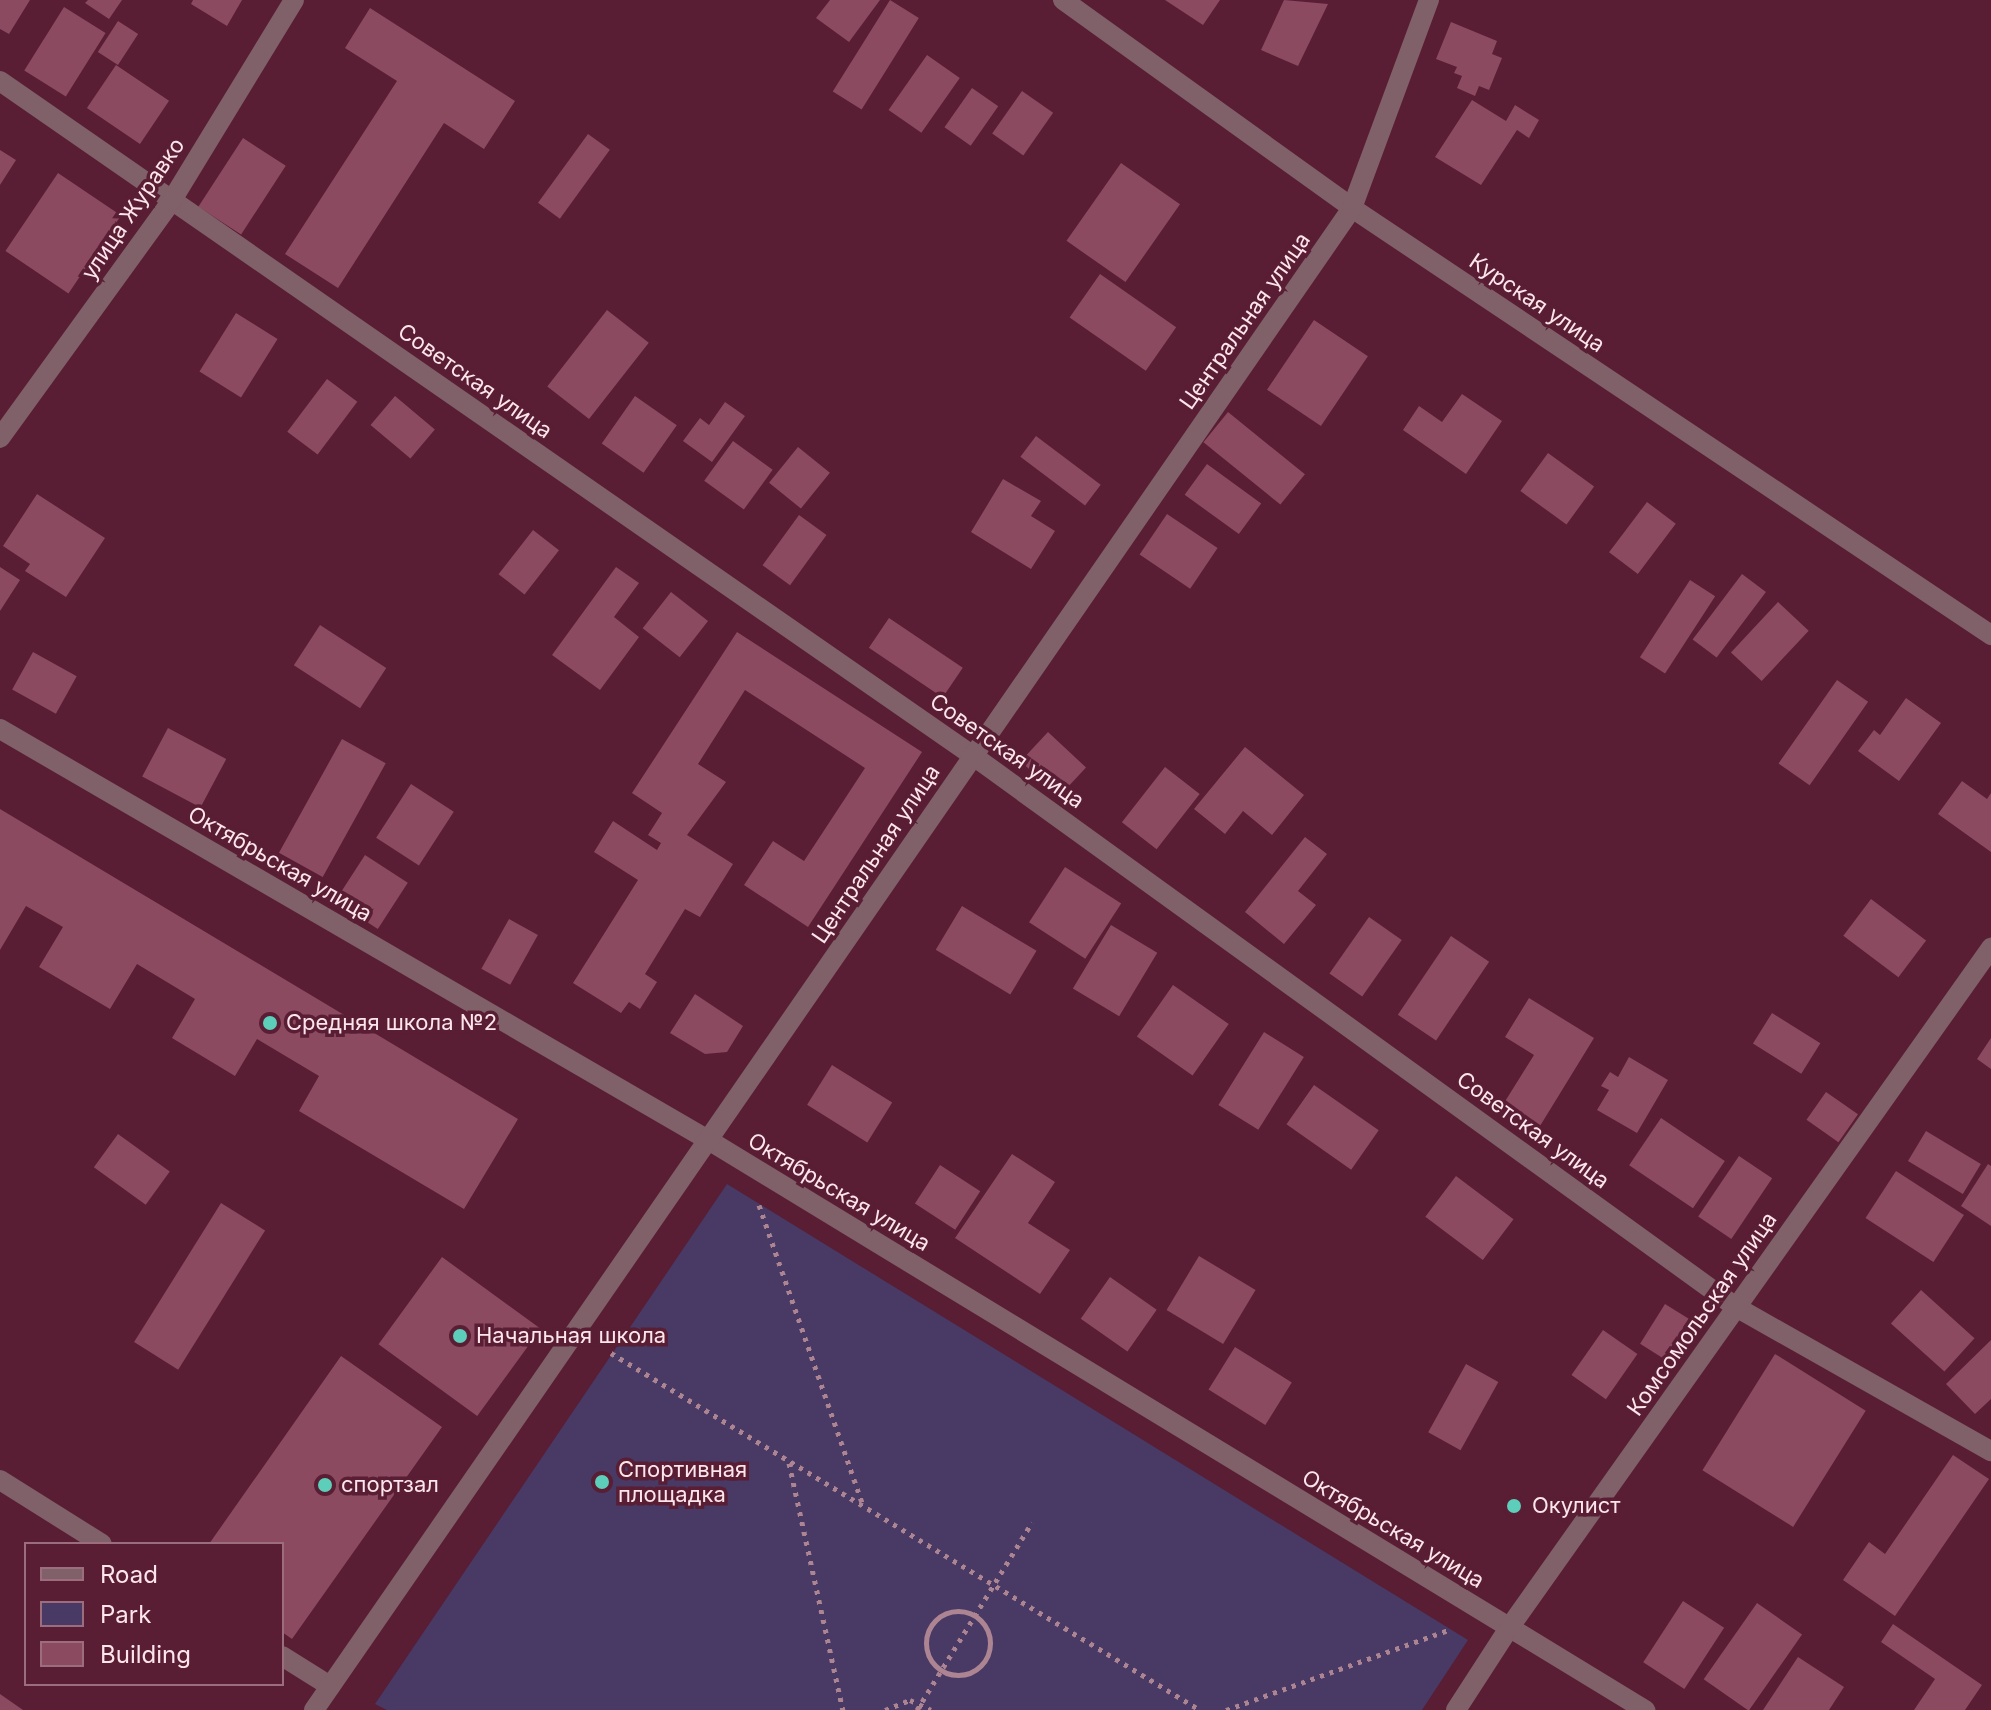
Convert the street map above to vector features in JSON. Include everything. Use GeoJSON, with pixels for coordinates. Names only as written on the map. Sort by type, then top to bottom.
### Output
{"type":"FeatureCollection","features":[{"type":"Feature","properties":{"kind":"street","name":"улица Журавко"},"geometry":{"type":"LineString","coordinates":[[0,438],[172,200],[294,0]]}},
{"type":"Feature","properties":{"kind":"street","name":"Курская улица"},"geometry":{"type":"LineString","coordinates":[[1063,0],[1352,208],[1991,635]]}},
{"type":"Feature","properties":{"kind":"street","name":"Центральная улица"},"geometry":{"type":"LineString","coordinates":[[314,1710],[1352,208],[1429,0]]}},
{"type":"Feature","properties":{"kind":"street","name":"Советская улица"},"geometry":{"type":"LineString","coordinates":[[0,81],[972,755],[1736,1307],[1991,1451]]}},
{"type":"Feature","properties":{"kind":"street","name":"Октябрьская улица"},"geometry":{"type":"LineString","coordinates":[[0,729],[710,1141],[1645,1710]]}},
{"type":"Feature","properties":{"kind":"street","name":"Комсомольская улица"},"geometry":{"type":"LineString","coordinates":[[1456,1710],[1509,1628],[1991,948]]}},
{"type":"Feature","properties":{"kind":"street"},"geometry":{"type":"LineString","coordinates":[[0,1480],[99,1542]]}},
{"type":"Feature","properties":{"kind":"street"},"geometry":{"type":"LineString","coordinates":[[284,1657],[330,1686]]}},
{"type":"Feature","properties":{"kind":"path"},"geometry":{"type":"LineString","coordinates":[[759,1204],[864,1507]]}},
{"type":"Feature","properties":{"kind":"path"},"geometry":{"type":"LineString","coordinates":[[611,1353],[1200,1710]]}},
{"type":"Feature","properties":{"kind":"path"},"geometry":{"type":"LineString","coordinates":[[789,1462],[843,1710]]}},
{"type":"Feature","properties":{"kind":"path"},"geometry":{"type":"LineString","coordinates":[[917,1710],[1032,1522]]}},
{"type":"Feature","properties":{"kind":"path"},"geometry":{"type":"LineString","coordinates":[[946,1612],[974,1614],[989,1634],[987,1659],[966,1674],[941,1670],[926,1646],[934,1620],[946,1612]]}},
{"type":"Feature","properties":{"kind":"path"},"geometry":{"type":"LineString","coordinates":[[1226,1710],[1451,1629]]}},
{"type":"Feature","properties":{"kind":"path"},"geometry":{"type":"LineString","coordinates":[[885,1710],[899,1701],[921,1702],[931,1710]]}},
{"type":"Feature","properties":{"kind":"green space"},"geometry":{"type":"Polygon","coordinates":[[[727,1184],[1468,1640],[1422,1710],[387,1710],[375,1704],[727,1184]]]}},
{"type":"Feature","properties":{"kind":"building"},"geometry":{"type":"Polygon","coordinates":[[[0,0],[30,0],[9,34],[0,29],[0,0]]]}},
{"type":"Feature","properties":{"kind":"building"},"geometry":{"type":"Polygon","coordinates":[[[88,0],[122,0],[109,19],[85,3],[88,0]]]}},
{"type":"Feature","properties":{"kind":"building"},"geometry":{"type":"Polygon","coordinates":[[[193,0],[242,0],[227,26],[191,4],[193,0]]]}},
{"type":"Feature","properties":{"kind":"building"},"geometry":{"type":"Polygon","coordinates":[[[830,0],[880,0],[849,42],[816,18],[830,0]]]}},
{"type":"Feature","properties":{"kind":"building"},"geometry":{"type":"Polygon","coordinates":[[[890,0],[919,18],[862,110],[833,92],[890,0]]]}},
{"type":"Feature","properties":{"kind":"building"},"geometry":{"type":"Polygon","coordinates":[[[1165,0],[1220,0],[1203,25],[1165,0]]]}},
{"type":"Feature","properties":{"kind":"building"},"geometry":{"type":"Polygon","coordinates":[[[1284,0],[1328,4],[1298,66],[1261,50],[1284,0]]]}},
{"type":"Feature","properties":{"kind":"building"},"geometry":{"type":"Polygon","coordinates":[[[64,7],[106,33],[66,97],[24,71],[64,7]]]}},
{"type":"Feature","properties":{"kind":"building"},"geometry":{"type":"Polygon","coordinates":[[[370,8],[515,101],[484,149],[444,123],[338,288],[285,254],[397,81],[345,48],[370,8]]]}},
{"type":"Feature","properties":{"kind":"building"},"geometry":{"type":"Polygon","coordinates":[[[118,21],[138,34],[118,65],[98,52],[118,21]]]}},
{"type":"Feature","properties":{"kind":"building"},"geometry":{"type":"Polygon","coordinates":[[[1451,22],[1497,41],[1492,54],[1502,58],[1489,90],[1479,86],[1475,96],[1457,88],[1462,76],[1454,73],[1457,67],[1436,59],[1451,22]]]}},
{"type":"Feature","properties":{"kind":"building"},"geometry":{"type":"Polygon","coordinates":[[[927,55],[960,78],[921,133],[889,110],[927,55]]]}},
{"type":"Feature","properties":{"kind":"building"},"geometry":{"type":"Polygon","coordinates":[[[116,65],[169,101],[140,144],[87,108],[116,65]]]}},
{"type":"Feature","properties":{"kind":"building"},"geometry":{"type":"Polygon","coordinates":[[[972,88],[998,106],[971,146],[944,127],[972,88]]]}},
{"type":"Feature","properties":{"kind":"building"},"geometry":{"type":"Polygon","coordinates":[[[1022,91],[1053,113],[1023,155],[992,134],[1022,91]]]}},
{"type":"Feature","properties":{"kind":"building"},"geometry":{"type":"Polygon","coordinates":[[[1472,100],[1506,121],[1515,105],[1539,120],[1529,138],[1517,130],[1481,185],[1435,157],[1472,100]]]}},
{"type":"Feature","properties":{"kind":"building"},"geometry":{"type":"Polygon","coordinates":[[[588,134],[610,150],[560,219],[538,203],[588,134]]]}},
{"type":"Feature","properties":{"kind":"building"},"geometry":{"type":"Polygon","coordinates":[[[243,138],[286,166],[241,235],[198,207],[243,138]]]}},
{"type":"Feature","properties":{"kind":"building"},"geometry":{"type":"Polygon","coordinates":[[[0,150],[16,160],[0,185],[0,150]]]}},
{"type":"Feature","properties":{"kind":"building"},"geometry":{"type":"Polygon","coordinates":[[[1121,163],[1180,204],[1125,282],[1067,241],[1121,163]]]}},
{"type":"Feature","properties":{"kind":"building"},"geometry":{"type":"Polygon","coordinates":[[[58,173],[121,215],[68,293],[5,251],[58,173]]]}},
{"type":"Feature","properties":{"kind":"building"},"geometry":{"type":"Polygon","coordinates":[[[1100,274],[1176,327],[1146,371],[1070,317],[1100,274]]]}},
{"type":"Feature","properties":{"kind":"building"},"geometry":{"type":"Polygon","coordinates":[[[607,310],[649,343],[589,419],[547,386],[607,310]]]}},
{"type":"Feature","properties":{"kind":"building"},"geometry":{"type":"Polygon","coordinates":[[[236,313],[278,339],[241,397],[199,372],[236,313]]]}},
{"type":"Feature","properties":{"kind":"building"},"geometry":{"type":"Polygon","coordinates":[[[1314,320],[1368,356],[1321,426],[1267,390],[1314,320]]]}},
{"type":"Feature","properties":{"kind":"building"},"geometry":{"type":"Polygon","coordinates":[[[327,379],[357,402],[318,455],[287,432],[327,379]]]}},
{"type":"Feature","properties":{"kind":"building"},"geometry":{"type":"Polygon","coordinates":[[[1462,394],[1502,421],[1466,474],[1403,430],[1419,406],[1442,422],[1462,394]]]}},
{"type":"Feature","properties":{"kind":"building"},"geometry":{"type":"Polygon","coordinates":[[[395,396],[435,429],[410,459],[371,425],[395,396]]]}},
{"type":"Feature","properties":{"kind":"building"},"geometry":{"type":"Polygon","coordinates":[[[635,396],[677,425],[644,473],[602,444],[635,396]]]}},
{"type":"Feature","properties":{"kind":"building"},"geometry":{"type":"Polygon","coordinates":[[[725,402],[745,416],[712,462],[683,441],[700,418],[709,425],[725,402]]]}},
{"type":"Feature","properties":{"kind":"building"},"geometry":{"type":"Polygon","coordinates":[[[1228,412],[1305,474],[1280,505],[1203,442],[1228,412]]]}},
{"type":"Feature","properties":{"kind":"building"},"geometry":{"type":"Polygon","coordinates":[[[1036,436],[1101,485],[1085,506],[1020,457],[1036,436]]]}},
{"type":"Feature","properties":{"kind":"building"},"geometry":{"type":"Polygon","coordinates":[[[733,441],[773,470],[744,509],[704,481],[733,441]]]}},
{"type":"Feature","properties":{"kind":"building"},"geometry":{"type":"Polygon","coordinates":[[[798,447],[830,473],[801,509],[769,483],[798,447]]]}},
{"type":"Feature","properties":{"kind":"building"},"geometry":{"type":"Polygon","coordinates":[[[1548,453],[1594,487],[1566,525],[1520,491],[1548,453]]]}},
{"type":"Feature","properties":{"kind":"building"},"geometry":{"type":"Polygon","coordinates":[[[1207,464],[1261,503],[1239,534],[1185,495],[1207,464]]]}},
{"type":"Feature","properties":{"kind":"building"},"geometry":{"type":"Polygon","coordinates":[[[1003,479],[1041,501],[1031,516],[1055,531],[1031,569],[971,532],[1003,479]]]}},
{"type":"Feature","properties":{"kind":"building"},"geometry":{"type":"Polygon","coordinates":[[[37,494],[105,538],[66,597],[25,571],[30,564],[3,546],[37,494]]]}},
{"type":"Feature","properties":{"kind":"building"},"geometry":{"type":"Polygon","coordinates":[[[1647,502],[1676,524],[1638,574],[1609,552],[1647,502]]]}},
{"type":"Feature","properties":{"kind":"building"},"geometry":{"type":"Polygon","coordinates":[[[1167,514],[1218,548],[1190,589],[1140,555],[1167,514]]]}},
{"type":"Feature","properties":{"kind":"building"},"geometry":{"type":"Polygon","coordinates":[[[799,515],[827,535],[790,585],[763,565],[799,515]]]}},
{"type":"Feature","properties":{"kind":"building"},"geometry":{"type":"Polygon","coordinates":[[[533,530],[559,550],[525,594],[499,574],[533,530]]]}},
{"type":"Feature","properties":{"kind":"building"},"geometry":{"type":"Polygon","coordinates":[[[0,567],[20,580],[0,611],[0,567]]]}},
{"type":"Feature","properties":{"kind":"building"},"geometry":{"type":"Polygon","coordinates":[[[616,567],[639,583],[614,617],[639,637],[600,690],[552,655],[616,567]]]}},
{"type":"Feature","properties":{"kind":"building"},"geometry":{"type":"Polygon","coordinates":[[[1742,574],[1766,592],[1717,658],[1693,639],[1742,574]]]}},
{"type":"Feature","properties":{"kind":"building"},"geometry":{"type":"Polygon","coordinates":[[[1690,580],[1715,596],[1665,673],[1640,657],[1690,580]]]}},
{"type":"Feature","properties":{"kind":"building"},"geometry":{"type":"Polygon","coordinates":[[[671,592],[708,621],[680,657],[643,628],[671,592]]]}},
{"type":"Feature","properties":{"kind":"building"},"geometry":{"type":"Polygon","coordinates":[[[1778,602],[1809,631],[1762,681],[1731,652],[1778,602]]]}},
{"type":"Feature","properties":{"kind":"building"},"geometry":{"type":"Polygon","coordinates":[[[889,618],[963,668],[943,698],[869,648],[889,618]]]}},
{"type":"Feature","properties":{"kind":"building"},"geometry":{"type":"Polygon","coordinates":[[[320,625],[386,668],[360,708],[294,665],[320,625]]]}},
{"type":"Feature","properties":{"kind":"building"},"geometry":{"type":"Polygon","coordinates":[[[737,632],[922,752],[808,927],[744,885],[773,841],[804,861],[865,768],[745,690],[698,764],[726,782],[687,835],[733,864],[700,917],[685,909],[645,974],[657,982],[640,1009],[629,1002],[621,1013],[573,983],[638,880],[594,852],[613,821],[657,850],[661,843],[648,835],[662,813],[632,793],[737,632]]]}},
{"type":"Feature","properties":{"kind":"building"},"geometry":{"type":"Polygon","coordinates":[[[33,652],[77,676],[56,714],[12,690],[33,652]]]}},
{"type":"Feature","properties":{"kind":"building"},"geometry":{"type":"Polygon","coordinates":[[[1837,680],[1868,702],[1810,785],[1778,764],[1837,680]]]}},
{"type":"Feature","properties":{"kind":"building"},"geometry":{"type":"Polygon","coordinates":[[[1906,698],[1941,723],[1899,781],[1858,751],[1874,730],[1880,735],[1906,698]]]}},
{"type":"Feature","properties":{"kind":"building"},"geometry":{"type":"Polygon","coordinates":[[[168,728],[226,759],[200,808],[142,777],[168,728]]]}},
{"type":"Feature","properties":{"kind":"building"},"geometry":{"type":"Polygon","coordinates":[[[1048,732],[1086,767],[1059,797],[1021,761],[1048,732]]]}},
{"type":"Feature","properties":{"kind":"building"},"geometry":{"type":"Polygon","coordinates":[[[342,739],[386,763],[323,877],[279,853],[342,739]]]}},
{"type":"Feature","properties":{"kind":"building"},"geometry":{"type":"Polygon","coordinates":[[[1245,747],[1304,795],[1272,835],[1243,811],[1225,834],[1194,809],[1245,747]]]}},
{"type":"Feature","properties":{"kind":"building"},"geometry":{"type":"Polygon","coordinates":[[[1165,767],[1200,794],[1157,849],[1122,822],[1165,767]]]}},
{"type":"Feature","properties":{"kind":"building"},"geometry":{"type":"Polygon","coordinates":[[[1962,781],[1987,799],[1991,793],[1991,852],[1938,814],[1962,781]]]}},
{"type":"Feature","properties":{"kind":"building"},"geometry":{"type":"Polygon","coordinates":[[[411,784],[454,812],[419,865],[376,838],[411,784]]]}},
{"type":"Feature","properties":{"kind":"building","name":"Средняя школа №2"},"geometry":{"type":"Polygon","coordinates":[[[0,809],[518,1119],[464,1209],[299,1111],[319,1076],[257,1039],[235,1076],[172,1038],[195,999],[137,964],[110,1009],[39,967],[63,927],[26,906],[0,950],[0,809]]]}},
{"type":"Feature","properties":{"kind":"building"},"geometry":{"type":"Polygon","coordinates":[[[1305,837],[1327,854],[1298,891],[1316,905],[1284,944],[1245,912],[1305,837]]]}},
{"type":"Feature","properties":{"kind":"building"},"geometry":{"type":"Polygon","coordinates":[[[365,855],[408,883],[378,929],[335,901],[365,855]]]}},
{"type":"Feature","properties":{"kind":"building"},"geometry":{"type":"Polygon","coordinates":[[[1065,867],[1121,903],[1085,959],[1029,922],[1065,867]]]}},
{"type":"Feature","properties":{"kind":"building"},"geometry":{"type":"Polygon","coordinates":[[[1871,899],[1926,941],[1898,977],[1843,936],[1871,899]]]}},
{"type":"Feature","properties":{"kind":"building"},"geometry":{"type":"Polygon","coordinates":[[[962,906],[1037,951],[1010,995],[936,950],[962,906]]]}},
{"type":"Feature","properties":{"kind":"building"},"geometry":{"type":"Polygon","coordinates":[[[1369,917],[1402,940],[1362,996],[1329,974],[1369,917]]]}},
{"type":"Feature","properties":{"kind":"building"},"geometry":{"type":"Polygon","coordinates":[[[509,919],[538,935],[510,985],[481,969],[509,919]]]}},
{"type":"Feature","properties":{"kind":"building"},"geometry":{"type":"Polygon","coordinates":[[[1111,925],[1157,953],[1119,1016],[1073,988],[1111,925]]]}},
{"type":"Feature","properties":{"kind":"building"},"geometry":{"type":"Polygon","coordinates":[[[1451,936],[1489,962],[1436,1040],[1398,1015],[1451,936]]]}},
{"type":"Feature","properties":{"kind":"building"},"geometry":{"type":"Polygon","coordinates":[[[1173,985],[1229,1024],[1193,1076],[1137,1037],[1173,985]]]}},
{"type":"Feature","properties":{"kind":"building"},"geometry":{"type":"Polygon","coordinates":[[[695,994],[743,1026],[727,1052],[705,1054],[670,1033],[695,994]]]}},
{"type":"Feature","properties":{"kind":"building"},"geometry":{"type":"Polygon","coordinates":[[[1529,998],[1594,1038],[1540,1126],[1504,1103],[1534,1055],[1505,1037],[1529,998]]]}},
{"type":"Feature","properties":{"kind":"building"},"geometry":{"type":"Polygon","coordinates":[[[1772,1013],[1820,1043],[1801,1074],[1753,1044],[1772,1013]]]}},
{"type":"Feature","properties":{"kind":"building"},"geometry":{"type":"Polygon","coordinates":[[[1264,1032],[1304,1057],[1258,1130],[1218,1105],[1264,1032]]]}},
{"type":"Feature","properties":{"kind":"building"},"geometry":{"type":"Polygon","coordinates":[[[1991,1038],[1991,1069],[1977,1059],[1991,1038]]]}},
{"type":"Feature","properties":{"kind":"building"},"geometry":{"type":"Polygon","coordinates":[[[1629,1057],[1668,1080],[1637,1133],[1597,1110],[1609,1090],[1601,1086],[1610,1072],[1618,1077],[1629,1057]]]}},
{"type":"Feature","properties":{"kind":"building"},"geometry":{"type":"Polygon","coordinates":[[[832,1065],[892,1103],[867,1142],[807,1105],[832,1065]]]}},
{"type":"Feature","properties":{"kind":"building"},"geometry":{"type":"Polygon","coordinates":[[[1314,1085],[1379,1130],[1351,1170],[1286,1124],[1314,1085]]]}},
{"type":"Feature","properties":{"kind":"building"},"geometry":{"type":"Polygon","coordinates":[[[1826,1092],[1858,1114],[1838,1142],[1806,1120],[1826,1092]]]}},
{"type":"Feature","properties":{"kind":"building"},"geometry":{"type":"Polygon","coordinates":[[[1661,1118],[1725,1161],[1693,1208],[1629,1165],[1661,1118]]]}},
{"type":"Feature","properties":{"kind":"building"},"geometry":{"type":"Polygon","coordinates":[[[1926,1131],[1981,1164],[1963,1194],[1908,1161],[1926,1131]]]}},
{"type":"Feature","properties":{"kind":"building"},"geometry":{"type":"Polygon","coordinates":[[[118,1134],[170,1172],[146,1205],[94,1167],[118,1134]]]}},
{"type":"Feature","properties":{"kind":"building"},"geometry":{"type":"Polygon","coordinates":[[[1012,1154],[1055,1182],[1028,1223],[1070,1250],[1040,1294],[955,1238],[1012,1154]]]}},
{"type":"Feature","properties":{"kind":"building"},"geometry":{"type":"Polygon","coordinates":[[[1739,1156],[1772,1178],[1731,1239],[1698,1217],[1739,1156]]]}},
{"type":"Feature","properties":{"kind":"building"},"geometry":{"type":"Polygon","coordinates":[[[1988,1164],[1991,1166],[1991,1226],[1961,1206],[1988,1164]]]}},
{"type":"Feature","properties":{"kind":"building"},"geometry":{"type":"Polygon","coordinates":[[[940,1165],[980,1191],[955,1230],[915,1204],[940,1165]]]}},
{"type":"Feature","properties":{"kind":"building"},"geometry":{"type":"Polygon","coordinates":[[[1896,1171],[1964,1215],[1933,1262],[1866,1218],[1896,1171]]]}},
{"type":"Feature","properties":{"kind":"building"},"geometry":{"type":"Polygon","coordinates":[[[1456,1176],[1514,1219],[1483,1260],[1425,1217],[1456,1176]]]}},
{"type":"Feature","properties":{"kind":"building"},"geometry":{"type":"Polygon","coordinates":[[[221,1203],[265,1231],[178,1370],[134,1342],[221,1203]]]}},
{"type":"Feature","properties":{"kind":"building"},"geometry":{"type":"Polygon","coordinates":[[[1199,1256],[1256,1290],[1223,1344],[1167,1310],[1199,1256]]]}},
{"type":"Feature","properties":{"kind":"building","name":"Начальная школа"},"geometry":{"type":"Polygon","coordinates":[[[442,1257],[541,1329],[477,1416],[379,1344],[442,1257]]]}},
{"type":"Feature","properties":{"kind":"building"},"geometry":{"type":"Polygon","coordinates":[[[1110,1277],[1157,1310],[1127,1351],[1081,1319],[1110,1277]]]}},
{"type":"Feature","properties":{"kind":"building"},"geometry":{"type":"Polygon","coordinates":[[[1921,1290],[1975,1338],[1944,1372],[1891,1323],[1921,1290]]]}},
{"type":"Feature","properties":{"kind":"building"},"geometry":{"type":"Polygon","coordinates":[[[1665,1304],[1689,1319],[1664,1359],[1640,1344],[1665,1304]]]}},
{"type":"Feature","properties":{"kind":"building"},"geometry":{"type":"Polygon","coordinates":[[[1603,1330],[1637,1354],[1606,1399],[1571,1375],[1603,1330]]]}},
{"type":"Feature","properties":{"kind":"building"},"geometry":{"type":"Polygon","coordinates":[[[1991,1340],[1991,1399],[1975,1414],[1946,1384],[1991,1340]]]}},
{"type":"Feature","properties":{"kind":"building"},"geometry":{"type":"Polygon","coordinates":[[[1235,1347],[1292,1383],[1265,1425],[1209,1389],[1235,1347]]]}},
{"type":"Feature","properties":{"kind":"building"},"geometry":{"type":"Polygon","coordinates":[[[1775,1354],[1866,1411],[1793,1527],[1702,1470],[1775,1354]]]}},
{"type":"Feature","properties":{"kind":"building","name":"спортзал"},"geometry":{"type":"Polygon","coordinates":[[[341,1356],[442,1427],[292,1639],[284,1633],[284,1542],[210,1542],[341,1356]]]}},
{"type":"Feature","properties":{"kind":"building"},"geometry":{"type":"Polygon","coordinates":[[[1466,1364],[1498,1382],[1461,1450],[1428,1432],[1466,1364]]]}},
{"type":"Feature","properties":{"kind":"building"},"geometry":{"type":"Polygon","coordinates":[[[1953,1455],[1989,1479],[1895,1616],[1843,1580],[1869,1542],[1885,1554],[1953,1455]]]}},
{"type":"Feature","properties":{"kind":"building"},"geometry":{"type":"Polygon","coordinates":[[[1683,1601],[1724,1628],[1684,1689],[1643,1662],[1683,1601]]]}},
{"type":"Feature","properties":{"kind":"building"},"geometry":{"type":"Polygon","coordinates":[[[1757,1603],[1802,1635],[1749,1710],[1704,1679],[1757,1603]]]}},
{"type":"Feature","properties":{"kind":"building"},"geometry":{"type":"Polygon","coordinates":[[[1893,1624],[1982,1685],[1965,1710],[1914,1710],[1935,1679],[1881,1642],[1893,1624]]]}},
{"type":"Feature","properties":{"kind":"building"},"geometry":{"type":"Polygon","coordinates":[[[1798,1657],[1844,1687],[1829,1710],[1763,1710],[1798,1657]]]}},
{"type":"Feature","properties":{"kind":"building"},"geometry":{"type":"Polygon","coordinates":[[[0,1694],[23,1710],[0,1710],[0,1694]]]}},
{"type":"Feature","properties":{"kind":"place","name":"Средняя школа №2"},"geometry":{"type":"Point","coordinates":[270,1023]}},
{"type":"Feature","properties":{"kind":"place","name":"Начальная школа"},"geometry":{"type":"Point","coordinates":[460,1336]}},
{"type":"Feature","properties":{"kind":"place","name":"Cпортивная площадка"},"geometry":{"type":"Point","coordinates":[602,1482]}},
{"type":"Feature","properties":{"kind":"place","name":"спортзал"},"geometry":{"type":"Point","coordinates":[325,1485]}},
{"type":"Feature","properties":{"kind":"place","name":"Окулист"},"geometry":{"type":"Point","coordinates":[1514,1506]}}]}
